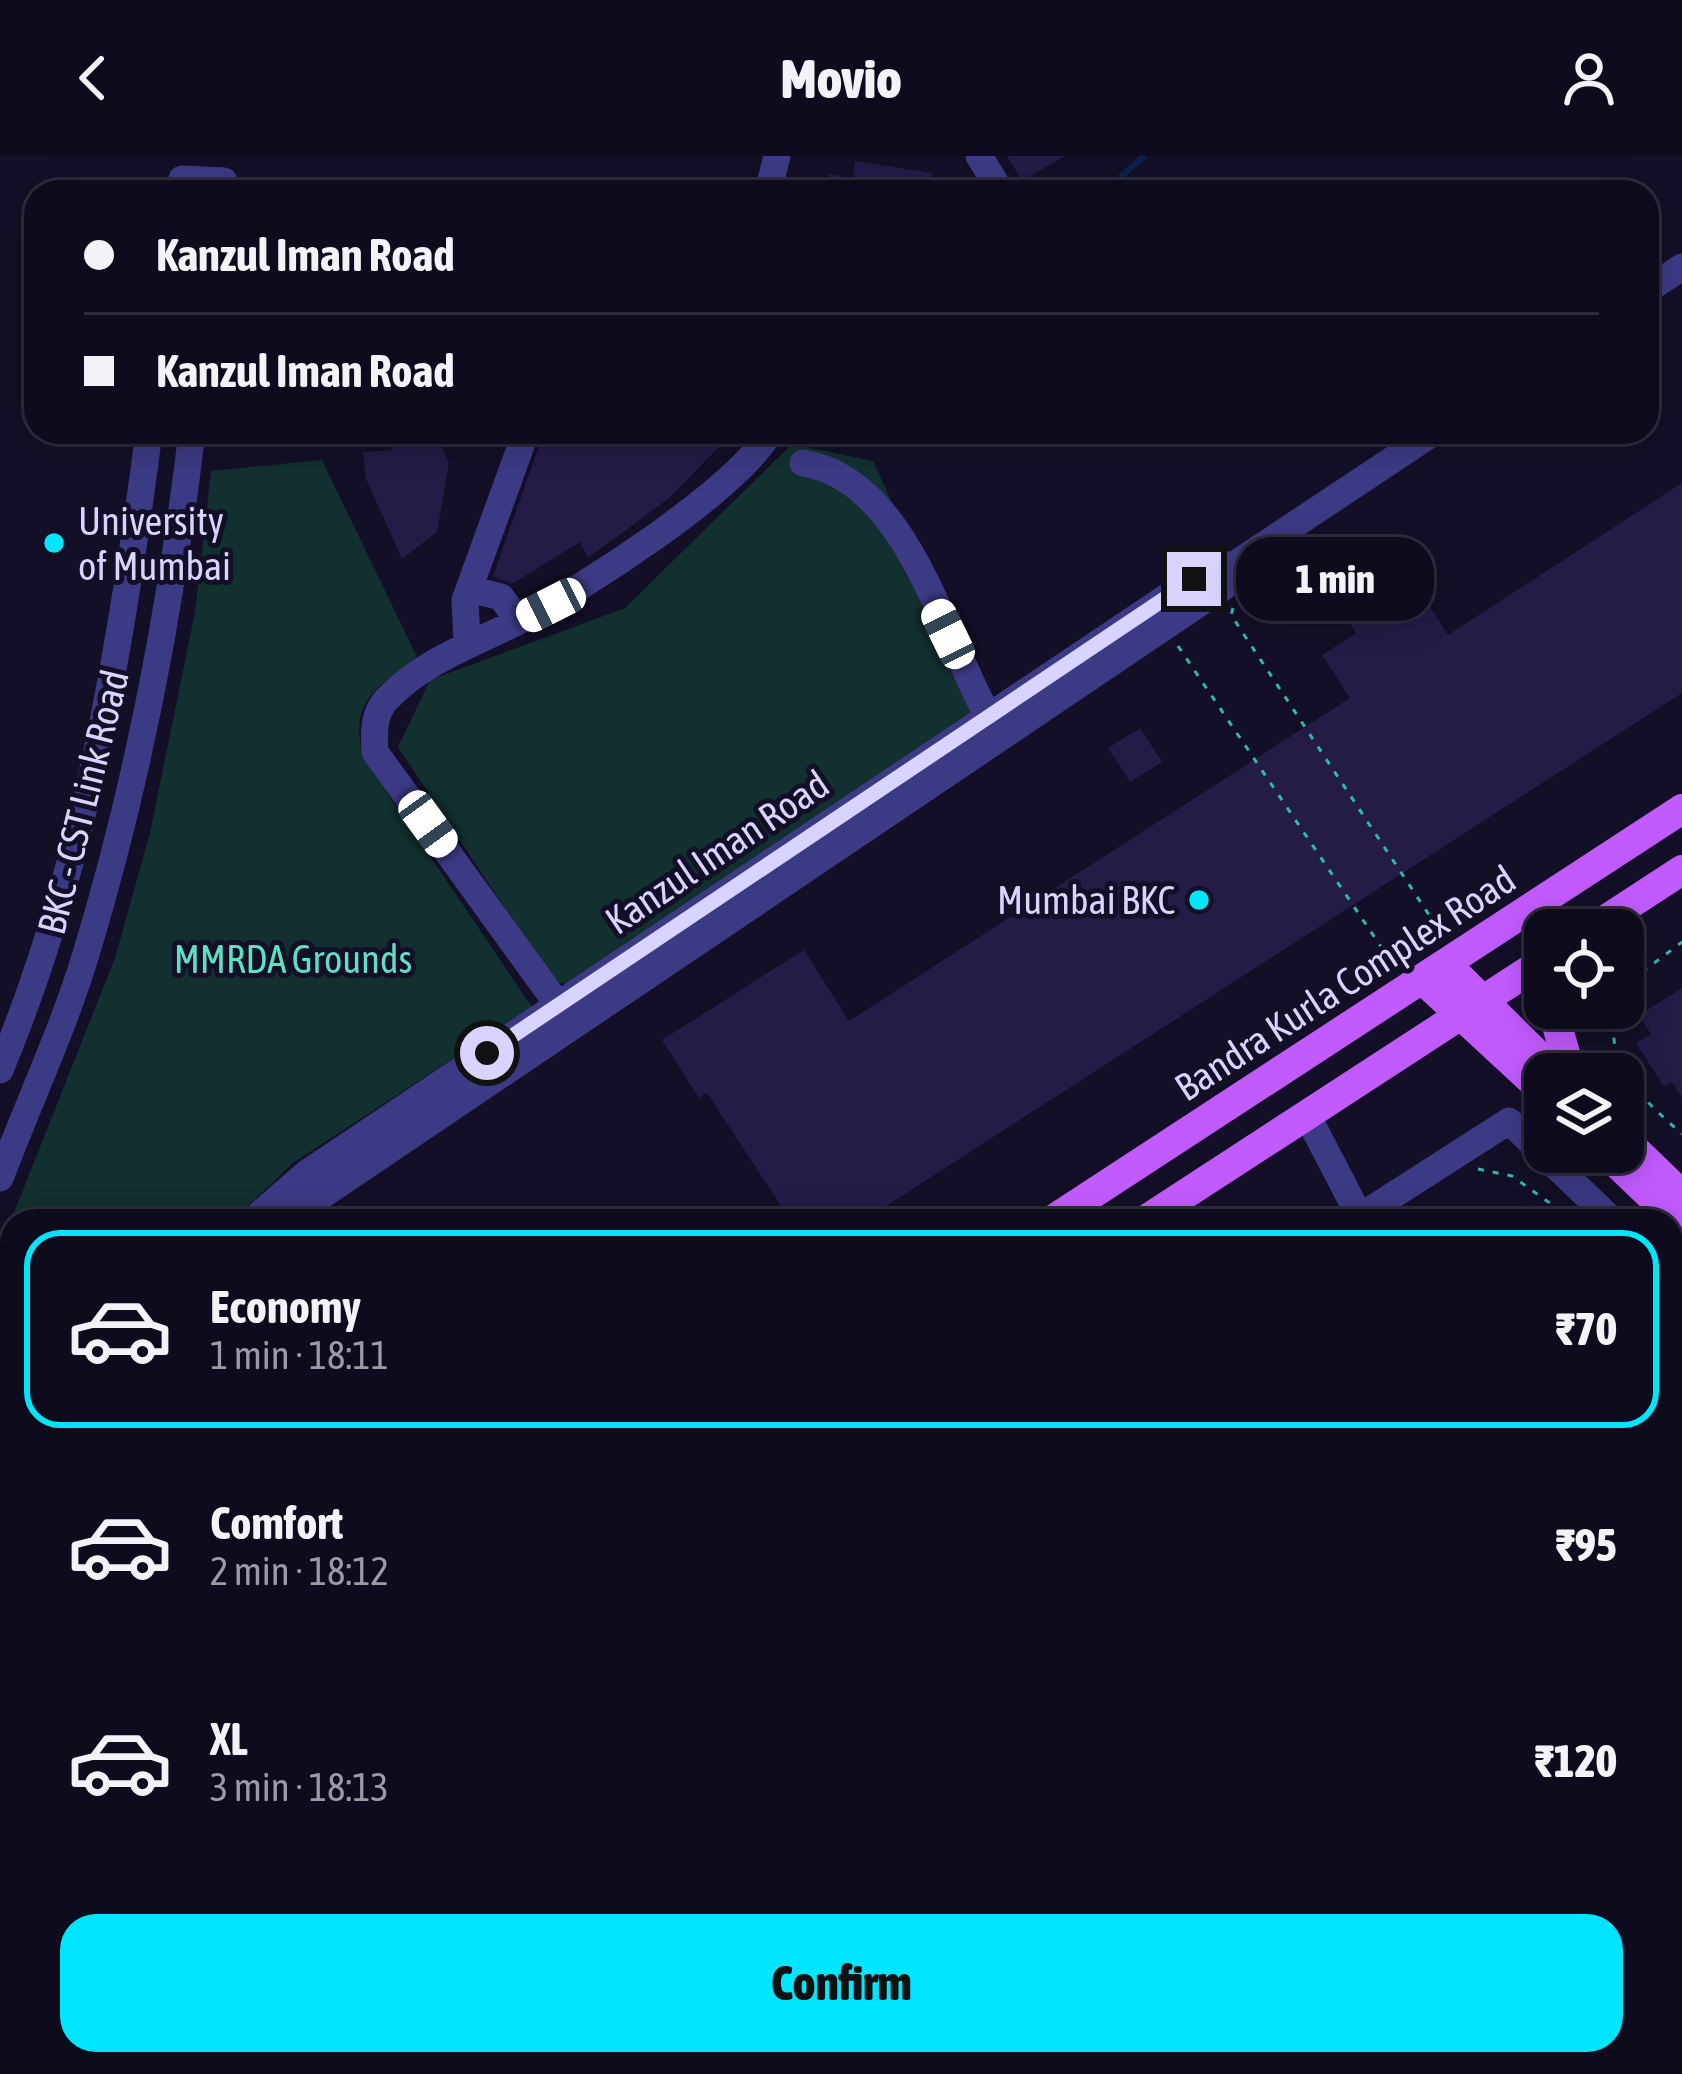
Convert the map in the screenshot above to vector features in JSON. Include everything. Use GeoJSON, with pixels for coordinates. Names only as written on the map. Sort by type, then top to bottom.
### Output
{"type":"FeatureCollection","features":[{"type":"Feature","properties":{"kind":"main road","name":"Bandra Kurla Complex Road"},"geometry":{"type":"LineString","coordinates":[[1049,1208],[1428,963],[1682,809]]}},
{"type":"Feature","properties":{"kind":"main road"},"geometry":{"type":"LineString","coordinates":[[1622,909],[1682,870]]}},
{"type":"Feature","properties":{"kind":"main road"},"geometry":{"type":"LineString","coordinates":[[1428,963],[1524,1069]]}},
{"type":"Feature","properties":{"kind":"main road"},"geometry":{"type":"LineString","coordinates":[[1162,1209],[1524,973]]}},
{"type":"Feature","properties":{"kind":"main road"},"geometry":{"type":"LineString","coordinates":[[1472,1007],[1530,1053]]}},
{"type":"Feature","properties":{"kind":"main road"},"geometry":{"type":"LineString","coordinates":[[1644,1158],[1682,1195]]}},
{"type":"Feature","properties":{"kind":"main road"},"geometry":{"type":"LineString","coordinates":[[1627,1173],[1664,1209]]}},
{"type":"Feature","properties":{"kind":"street"},"geometry":{"type":"LineString","coordinates":[[183,176],[225,176]]}},
{"type":"Feature","properties":{"kind":"street","name":"BKC - CST Link Road"},"geometry":{"type":"LineString","coordinates":[[0,1070],[86,800],[130,580],[147,444]]}},
{"type":"Feature","properties":{"kind":"street","name":"BKC - CST Link Road"},"geometry":{"type":"LineString","coordinates":[[0,1178],[67,1004],[124,810],[174,588],[191,444]]}},
{"type":"Feature","properties":{"kind":"street"},"geometry":{"type":"LineString","coordinates":[[467,641],[462,620],[469,589],[522,444]]}},
{"type":"Feature","properties":{"kind":"street"},"geometry":{"type":"LineString","coordinates":[[742,444],[743,463]]}},
{"type":"Feature","properties":{"kind":"street"},"geometry":{"type":"LineString","coordinates":[[565,1014],[375,752],[374,724],[383,703],[411,680],[467,641],[583,588],[743,463],[760,444]]}},
{"type":"Feature","properties":{"kind":"street","name":"Kanzul Iman Road"},"geometry":{"type":"LineString","coordinates":[[266,1209],[307,1173],[565,1014],[994,727],[1226,586],[1234,566],[1416,444]]}},
{"type":"Feature","properties":{"kind":"street"},"geometry":{"type":"LineString","coordinates":[[803,463],[835,468],[887,511],[994,727]]}},
{"type":"Feature","properties":{"kind":"street"},"geometry":{"type":"LineString","coordinates":[[469,589],[501,597],[519,621]]}},
{"type":"Feature","properties":{"kind":"street"},"geometry":{"type":"LineString","coordinates":[[86,800],[124,810]]}},
{"type":"Feature","properties":{"kind":"street"},"geometry":{"type":"LineString","coordinates":[[28,990],[67,1004]]}},
{"type":"Feature","properties":{"kind":"street","name":"Kanzul Iman Road"},"geometry":{"type":"LineString","coordinates":[[300,1209],[565,1014]]}},
{"type":"Feature","properties":{"kind":"street"},"geometry":{"type":"LineString","coordinates":[[1306,1115],[1352,1209]]}},
{"type":"Feature","properties":{"kind":"street"},"geometry":{"type":"LineString","coordinates":[[1373,1209],[1509,1121],[1524,1132]]}},
{"type":"Feature","properties":{"kind":"street"},"geometry":{"type":"LineString","coordinates":[[1570,1173],[1602,1209]]}},
{"type":"Feature","properties":{"kind":"path"},"geometry":{"type":"LineString","coordinates":[[1231,615],[1428,963]]}},
{"type":"Feature","properties":{"kind":"path"},"geometry":{"type":"LineString","coordinates":[[1177,646],[1428,963]]}},
{"type":"Feature","properties":{"kind":"path"},"geometry":{"type":"LineString","coordinates":[[1644,971],[1682,942]]}},
{"type":"Feature","properties":{"kind":"path"},"geometry":{"type":"LineString","coordinates":[[1611,1029],[1635,1092],[1682,1134]]}},
{"type":"Feature","properties":{"kind":"path"},"geometry":{"type":"LineString","coordinates":[[1469,1169],[1512,1175],[1559,1209]]}},
{"type":"Feature","properties":{"kind":"green space","name":"MMRDA Grounds"},"geometry":{"type":"Polygon","coordinates":[[[792,444],[873,461],[986,708],[569,984],[554,982],[398,747],[430,680],[625,608],[792,444]]]}},
{"type":"Feature","properties":{"kind":"green space","name":"MMRDA Grounds"},"geometry":{"type":"Polygon","coordinates":[[[322,460],[417,657],[378,688],[363,709],[363,757],[532,1007],[293,1163],[245,1209],[15,1209],[115,958],[150,833],[195,612],[211,471],[322,460]]]}},
{"type":"Feature","properties":{"kind":"building"},"geometry":{"type":"Polygon","coordinates":[[[1007,156],[1065,156],[1024,180],[1007,156]]]}},
{"type":"Feature","properties":{"kind":"building"},"geometry":{"type":"Polygon","coordinates":[[[855,161],[932,173],[932,180],[827,180],[829,174],[853,178],[855,161]]]}},
{"type":"Feature","properties":{"kind":"building"},"geometry":{"type":"Polygon","coordinates":[[[393,444],[440,444],[449,462],[437,532],[402,559],[366,479],[363,452],[393,450],[393,444]]]}},
{"type":"Feature","properties":{"kind":"building"},"geometry":{"type":"Polygon","coordinates":[[[540,444],[722,444],[668,499],[588,558],[580,542],[512,584],[493,576],[540,444]]]}},
{"type":"Feature","properties":{"kind":"building","name":"Mumbai BKC"},"geometry":{"type":"Polygon","coordinates":[[[1682,483],[1682,693],[882,1209],[783,1209],[707,1093],[699,1098],[662,1040],[804,950],[849,1021],[1350,698],[1322,655],[1356,633],[1322,580],[1386,539],[1448,635],[1682,483]]]}},
{"type":"Feature","properties":{"kind":"building"},"geometry":{"type":"Polygon","coordinates":[[[1140,728],[1162,762],[1130,782],[1108,748],[1140,728]]]}},
{"type":"Feature","properties":{"kind":"building"},"geometry":{"type":"Polygon","coordinates":[[[1682,988],[1682,1097],[1672,1082],[1664,1087],[1636,1043],[1651,1034],[1644,1012],[1682,988]]]}},
{"type":"Feature","properties":{"kind":"waterway"},"geometry":{"type":"LineString","coordinates":[[1117,180],[1144,156]]}},
{"type":"Feature","properties":{"kind":"place","name":"University of Mumbai"},"geometry":{"type":"Point","coordinates":[54,543]}},
{"type":"Feature","properties":{"kind":"place","name":"Mumbai BKC"},"geometry":{"type":"Point","coordinates":[1199,900]}},
{"type":"Feature","properties":{"kind":"route"},"geometry":{"type":"LineString","coordinates":[[487,1053],[1194,579]]}}]}
